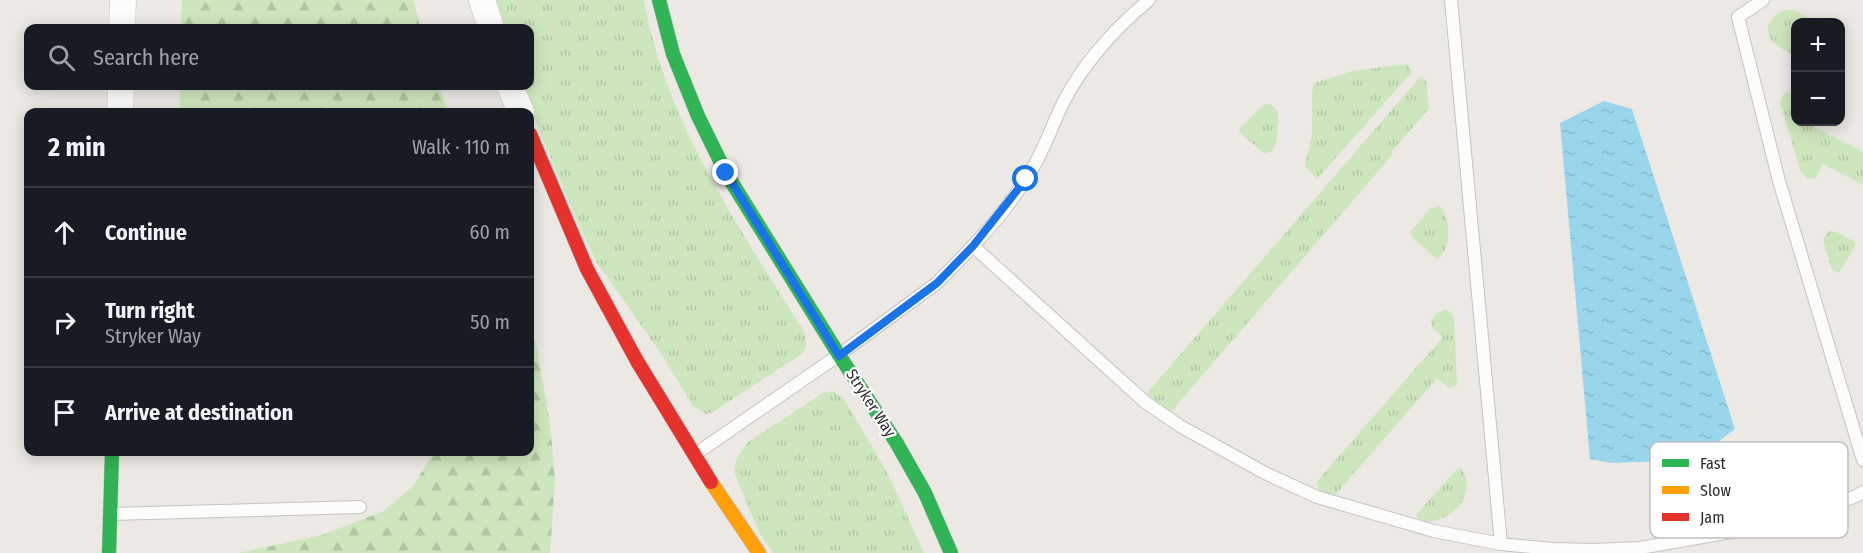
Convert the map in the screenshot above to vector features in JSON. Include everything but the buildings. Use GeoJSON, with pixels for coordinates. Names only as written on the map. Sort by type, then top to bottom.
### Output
{"type":"FeatureCollection","features":[{"type":"Feature","properties":{"kind":"street"},"geometry":{"type":"LineString","coordinates":[[122,24],[123,0]]}},
{"type":"Feature","properties":{"kind":"street"},"geometry":{"type":"LineString","coordinates":[[482,0],[490,24]]}},
{"type":"Feature","properties":{"kind":"street","name":"Stryker Way"},"geometry":{"type":"LineString","coordinates":[[659,0],[673,54],[698,116],[726,173],[839,356],[896,442],[919,483],[951,553]]}},
{"type":"Feature","properties":{"kind":"street"},"geometry":{"type":"LineString","coordinates":[[120,108],[121,90]]}},
{"type":"Feature","properties":{"kind":"street"},"geometry":{"type":"LineString","coordinates":[[512,90],[519,108]]}},
{"type":"Feature","properties":{"kind":"street"},"geometry":{"type":"LineString","coordinates":[[534,143],[587,269],[637,361],[693,455],[759,553]]}},
{"type":"Feature","properties":{"kind":"street"},"geometry":{"type":"LineString","coordinates":[[109,553],[112,456]]}},
{"type":"Feature","properties":{"kind":"lane"},"geometry":{"type":"LineString","coordinates":[[693,455],[839,356],[937,283],[973,246],[1026,179],[1046,144],[1062,105],[1093,55],[1122,22],[1149,0]]}},
{"type":"Feature","properties":{"kind":"lane"},"geometry":{"type":"LineString","coordinates":[[1451,0],[1501,544]]}},
{"type":"Feature","properties":{"kind":"lane"},"geometry":{"type":"LineString","coordinates":[[1763,0],[1738,18],[1779,182],[1863,460]]}},
{"type":"Feature","properties":{"kind":"lane"},"geometry":{"type":"LineString","coordinates":[[973,246],[1145,402],[1180,426],[1265,473],[1317,496],[1434,531],[1501,544],[1593,550],[1640,548],[1695,538]]}},
{"type":"Feature","properties":{"kind":"lane"},"geometry":{"type":"LineString","coordinates":[[1848,499],[1863,492]]}},
{"type":"Feature","properties":{"kind":"lane"},"geometry":{"type":"LineString","coordinates":[[110,514],[360,507]]}},
{"type":"Feature","properties":{"kind":"green space"},"geometry":{"type":"Polygon","coordinates":[[[182,0],[413,0],[420,24],[181,24],[182,0]]]}},
{"type":"Feature","properties":{"kind":"green space"},"geometry":{"type":"Polygon","coordinates":[[[492,0],[644,0],[654,45],[687,132],[731,215],[805,333],[806,348],[802,354],[713,412],[706,414],[693,406],[662,355],[596,261],[575,216],[534,117],[534,108],[530,108],[523,90],[534,90],[534,24],[500,24],[492,0]]]}},
{"type":"Feature","properties":{"kind":"green space"},"geometry":{"type":"Polygon","coordinates":[[[1794,10],[1809,18],[1791,18],[1791,54],[1774,43],[1768,34],[1769,24],[1781,12],[1794,10]]]}},
{"type":"Feature","properties":{"kind":"green space"},"geometry":{"type":"Polygon","coordinates":[[[1407,64],[1412,72],[1317,179],[1305,166],[1312,135],[1314,83],[1353,71],[1407,64]]]}},
{"type":"Feature","properties":{"kind":"green space"},"geometry":{"type":"Polygon","coordinates":[[[1421,76],[1426,81],[1429,109],[1170,413],[1147,393],[1421,76]]]}},
{"type":"Feature","properties":{"kind":"green space"},"geometry":{"type":"Polygon","coordinates":[[[180,90],[440,90],[447,108],[180,108],[180,90]]]}},
{"type":"Feature","properties":{"kind":"green space"},"geometry":{"type":"Polygon","coordinates":[[[1787,92],[1791,93],[1791,126],[1813,126],[1863,152],[1863,185],[1823,164],[1815,179],[1807,178],[1801,172],[1780,103],[1782,96],[1787,92]]]}},
{"type":"Feature","properties":{"kind":"green space"},"geometry":{"type":"Polygon","coordinates":[[[1271,104],[1278,112],[1277,141],[1272,151],[1265,154],[1240,133],[1239,129],[1263,105],[1271,104]]]}},
{"type":"Feature","properties":{"kind":"green space"},"geometry":{"type":"Polygon","coordinates":[[[1440,206],[1448,225],[1448,240],[1443,254],[1438,258],[1412,237],[1410,232],[1431,208],[1440,206]]]}},
{"type":"Feature","properties":{"kind":"green space"},"geometry":{"type":"Polygon","coordinates":[[[1831,231],[1855,242],[1855,246],[1839,273],[1832,270],[1823,240],[1831,231]]]}},
{"type":"Feature","properties":{"kind":"green space"},"geometry":{"type":"Polygon","coordinates":[[[1449,311],[1454,318],[1457,385],[1449,388],[1437,378],[1336,494],[1332,495],[1319,490],[1317,484],[1319,479],[1443,337],[1432,327],[1431,321],[1437,313],[1449,311]]]}},
{"type":"Feature","properties":{"kind":"green space"},"geometry":{"type":"Polygon","coordinates":[[[534,339],[550,423],[555,480],[550,553],[238,553],[322,535],[384,511],[413,486],[432,456],[534,456],[534,339]]]}},
{"type":"Feature","properties":{"kind":"green space"},"geometry":{"type":"Polygon","coordinates":[[[833,391],[844,399],[886,470],[924,553],[773,553],[759,532],[734,470],[737,458],[748,442],[823,393],[833,391]]]}},
{"type":"Feature","properties":{"kind":"green space"},"geometry":{"type":"Polygon","coordinates":[[[1458,468],[1462,469],[1466,480],[1467,490],[1464,499],[1450,514],[1441,519],[1420,521],[1416,515],[1458,468]]]}},
{"type":"Feature","properties":{"kind":"water"},"geometry":{"type":"Polygon","coordinates":[[[1604,101],[1632,109],[1735,429],[1718,442],[1650,442],[1650,462],[1611,463],[1590,459],[1560,123],[1604,101]]]}},
{"type":"Feature","properties":{"kind":"traffic: fast"},"geometry":{"type":"LineString","coordinates":[[659,0],[673,54],[698,116],[726,173],[896,442],[925,493],[951,553]]}},
{"type":"Feature","properties":{"kind":"traffic: fast"},"geometry":{"type":"LineString","coordinates":[[109,553],[112,456]]}},
{"type":"Feature","properties":{"kind":"traffic: slow"},"geometry":{"type":"LineString","coordinates":[[711,482],[759,553]]}},
{"type":"Feature","properties":{"kind":"traffic: jam"},"geometry":{"type":"LineString","coordinates":[[534,143],[587,269],[637,361],[711,482]]}},
{"type":"Feature","properties":{"kind":"route"},"geometry":{"type":"LineString","coordinates":[[726,173],[839,356],[937,283],[973,246],[1026,179]]}}]}
